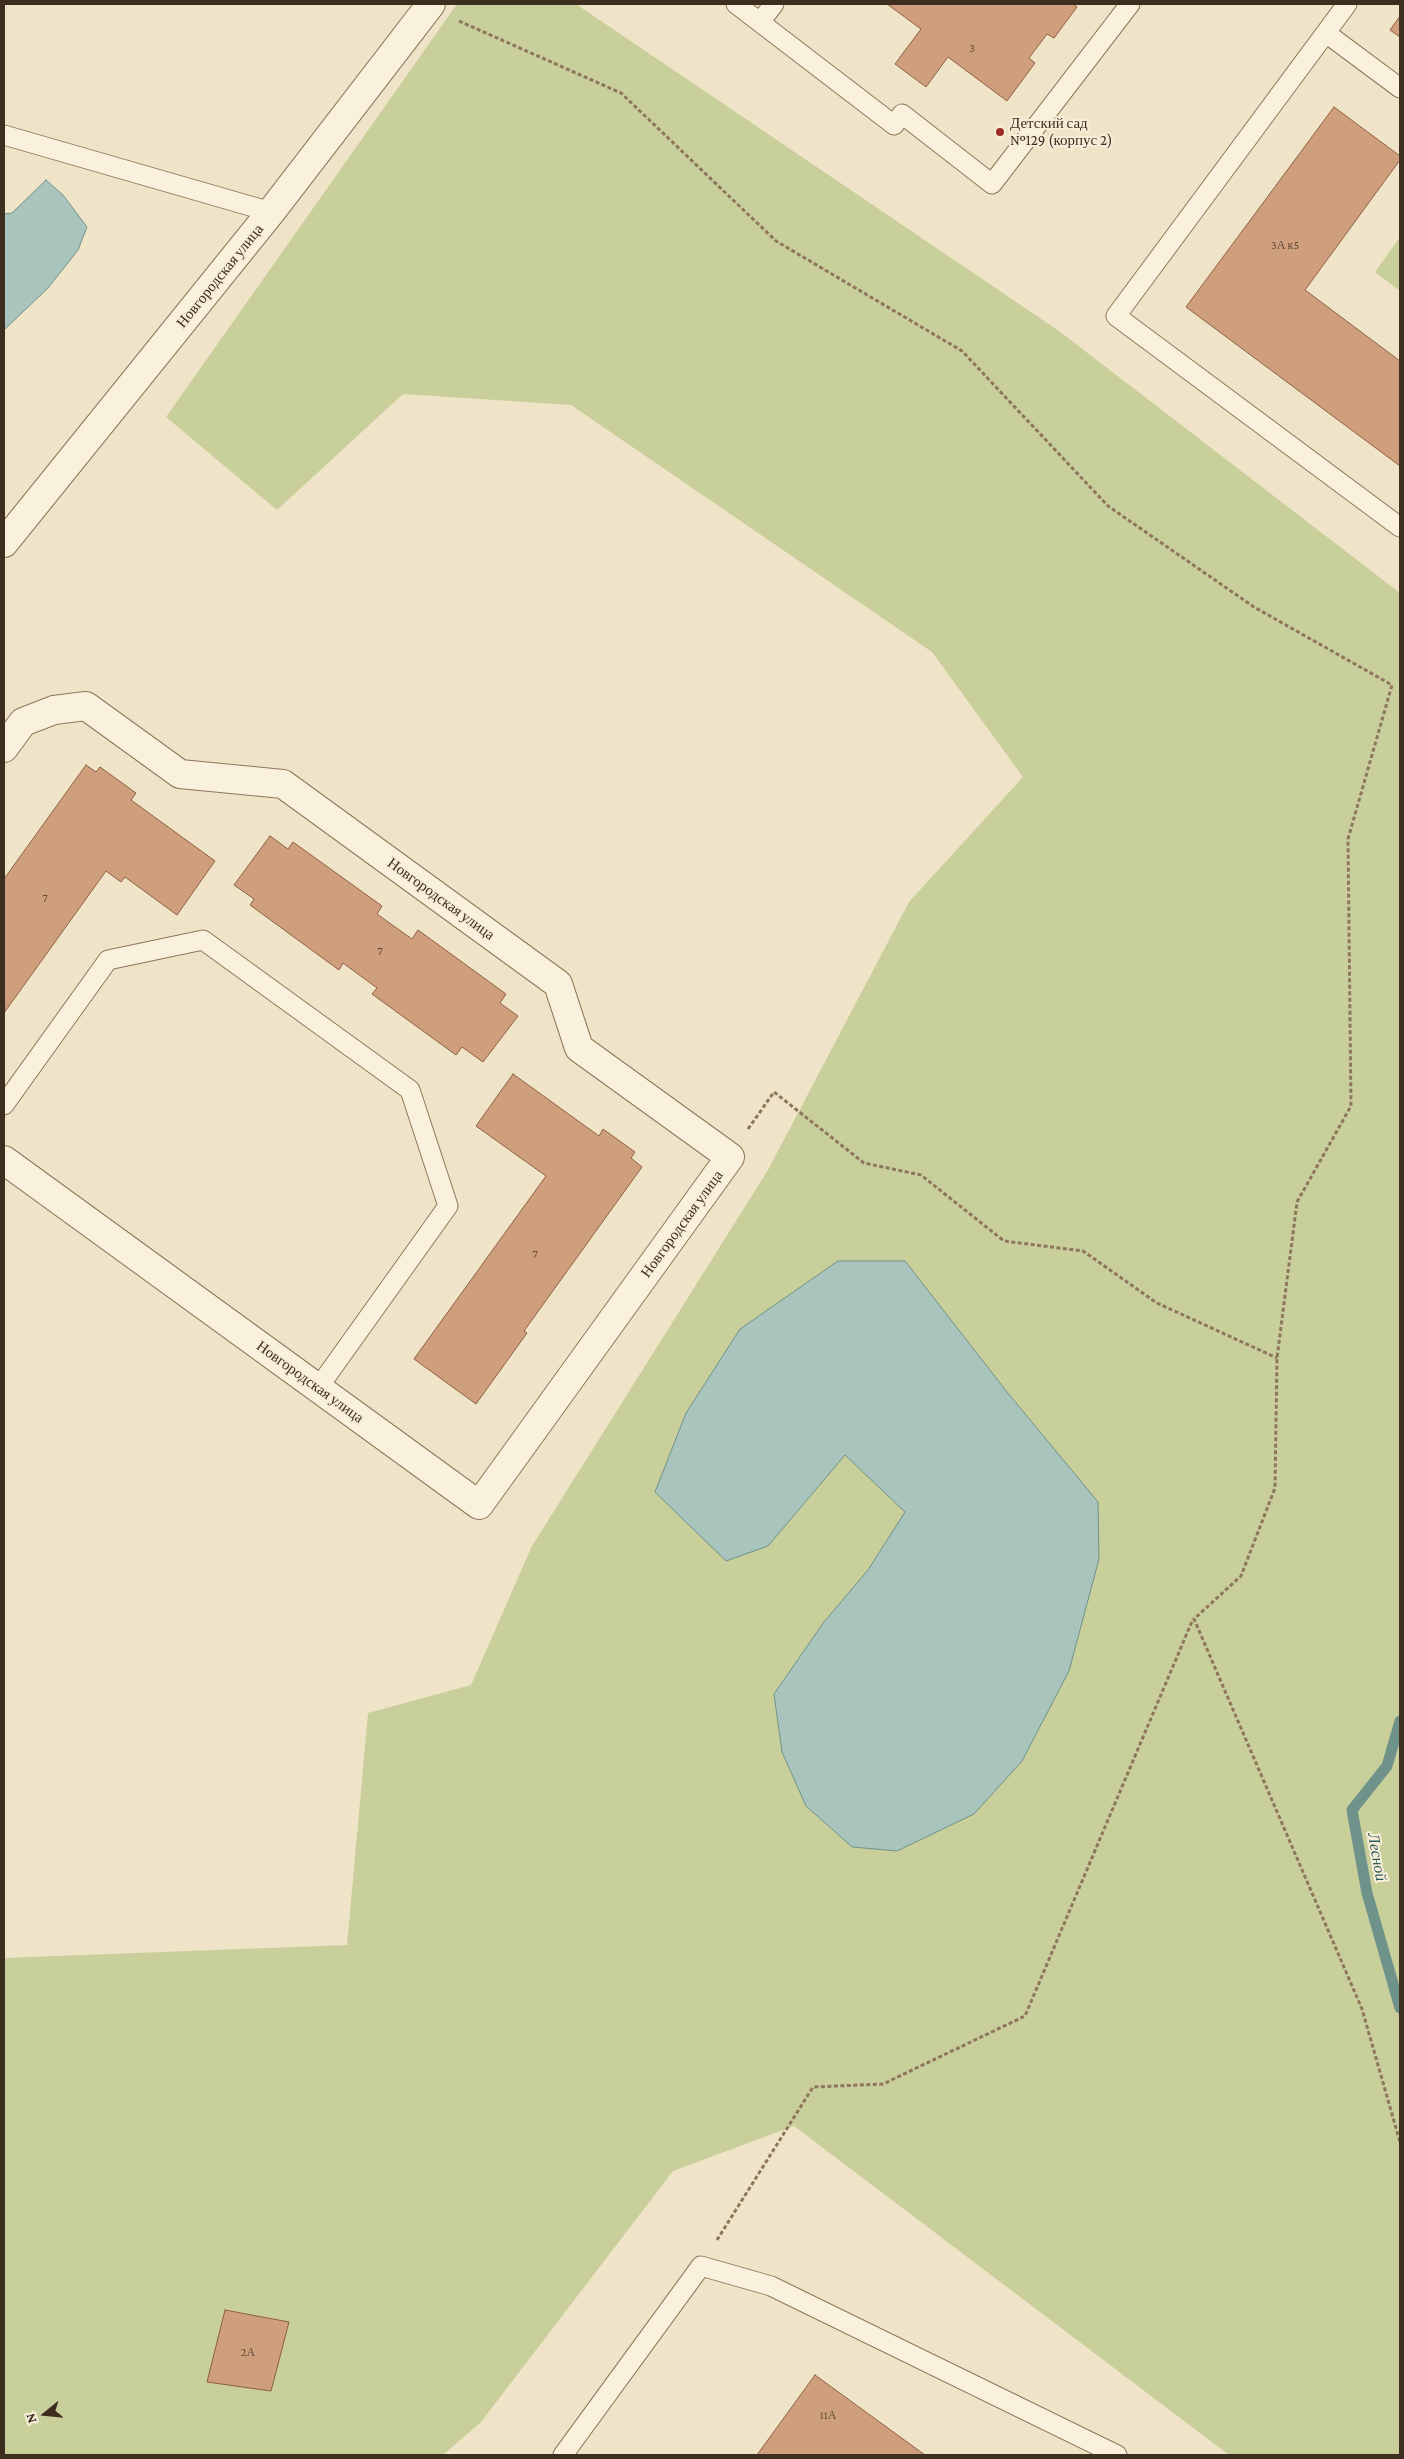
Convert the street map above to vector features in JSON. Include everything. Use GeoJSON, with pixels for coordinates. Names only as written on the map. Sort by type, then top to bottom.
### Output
{"type":"FeatureCollection","features":[{"type":"Feature","properties":{"kind":"street","name":"Новгородская улица"},"geometry":{"type":"LineString","coordinates":[[4,543],[271,212],[430,5]]}},
{"type":"Feature","properties":{"kind":"street","name":"Новгородская улица"},"geometry":{"type":"LineString","coordinates":[[4,748],[23,722],[54,710],[86,706],[180,774],[283,784],[558,984],[579,1048],[730,1157],[479,1504],[4,1160]]}},
{"type":"Feature","properties":{"kind":"lane"},"geometry":{"type":"LineString","coordinates":[[736,4],[894,125],[902,114],[992,184],[1130,4]]}},
{"type":"Feature","properties":{"kind":"lane"},"geometry":{"type":"LineString","coordinates":[[760,22],[774,4]]}},
{"type":"Feature","properties":{"kind":"lane"},"geometry":{"type":"LineString","coordinates":[[1347,4],[1116,316],[1400,527]]}},
{"type":"Feature","properties":{"kind":"lane"},"geometry":{"type":"LineString","coordinates":[[1326,32],[1400,88]]}},
{"type":"Feature","properties":{"kind":"lane"},"geometry":{"type":"LineString","coordinates":[[4,135],[271,212]]}},
{"type":"Feature","properties":{"kind":"lane"},"geometry":{"type":"LineString","coordinates":[[4,1105],[108,960],[203,940],[410,1090],[448,1206],[318,1388]]}},
{"type":"Feature","properties":{"kind":"lane"},"geometry":{"type":"LineString","coordinates":[[563,2455],[701,2266],[772,2286],[1117,2455]]}},
{"type":"Feature","properties":{"kind":"path"},"geometry":{"type":"LineString","coordinates":[[430,5],[621,93],[776,241],[962,351],[1108,506],[1254,607],[1392,685],[1348,839],[1351,1106],[1297,1202],[1278,1358],[1276,1488],[1241,1576],[1194,1619],[1024,2016],[883,2084],[813,2087],[701,2266]]}},
{"type":"Feature","properties":{"kind":"path"},"geometry":{"type":"LineString","coordinates":[[730,1157],[774,1092],[864,1163],[921,1175],[1004,1241],[1082,1251],[1157,1303],[1278,1358]]}},
{"type":"Feature","properties":{"kind":"path"},"geometry":{"type":"LineString","coordinates":[[1194,1619],[1362,2009],[1400,2142]]}},
{"type":"Feature","properties":{"kind":"green space"},"geometry":{"type":"Polygon","coordinates":[[[457,4],[576,4],[1059,331],[1400,593],[1400,2455],[1229,2455],[794,2126],[673,2171],[481,2422],[443,2455],[4,2455],[4,1958],[347,1945],[368,1713],[471,1685],[532,1546],[768,1170],[909,902],[1023,777],[932,652],[571,405],[403,394],[277,510],[166,417],[457,4]]]}},
{"type":"Feature","properties":{"kind":"green space"},"geometry":{"type":"Polygon","coordinates":[[[1400,237],[1400,291],[1375,272],[1400,237]]]}},
{"type":"Feature","properties":{"kind":"water"},"geometry":{"type":"Polygon","coordinates":[[[46,180],[63,195],[87,227],[78,250],[48,288],[4,330],[4,214],[12,213],[46,180]]]}},
{"type":"Feature","properties":{"kind":"water"},"geometry":{"type":"Polygon","coordinates":[[[838,1261],[905,1261],[1007,1392],[1098,1502],[1099,1559],[1069,1671],[1022,1761],[974,1814],[897,1851],[852,1847],[806,1806],[782,1752],[774,1694],[824,1622],[868,1570],[905,1512],[845,1455],[768,1546],[726,1561],[655,1492],[686,1413],[740,1329],[838,1261]]]}},
{"type":"Feature","properties":{"kind":"building"},"geometry":{"type":"Polygon","coordinates":[[[887,4],[1073,4],[1077,7],[1054,38],[1047,34],[1029,58],[1035,63],[1007,101],[948,57],[926,87],[895,64],[921,29],[887,4]]]}},
{"type":"Feature","properties":{"kind":"building"},"geometry":{"type":"Polygon","coordinates":[[[1400,16],[1400,37],[1390,30],[1400,16]]]}},
{"type":"Feature","properties":{"kind":"building"},"geometry":{"type":"Polygon","coordinates":[[[1334,107],[1400,156],[1400,160],[1305,290],[1400,361],[1400,466],[1186,307],[1334,107]]]}},
{"type":"Feature","properties":{"kind":"building"},"geometry":{"type":"Polygon","coordinates":[[[86,765],[96,772],[100,767],[136,793],[131,800],[215,861],[177,915],[125,877],[121,882],[106,871],[4,1013],[4,879],[86,765]]]}},
{"type":"Feature","properties":{"kind":"building"},"geometry":{"type":"Polygon","coordinates":[[[270,836],[288,849],[293,842],[382,906],[377,914],[412,939],[418,930],[506,994],[500,1003],[518,1016],[483,1062],[462,1047],[456,1055],[372,994],[377,988],[343,963],[339,970],[250,905],[254,899],[234,885],[270,836]]]}},
{"type":"Feature","properties":{"kind":"building"},"geometry":{"type":"Polygon","coordinates":[[[513,1074],[599,1136],[603,1129],[635,1152],[631,1158],[642,1167],[524,1331],[527,1333],[476,1404],[414,1359],[546,1176],[476,1126],[513,1074]]]}},
{"type":"Feature","properties":{"kind":"building"},"geometry":{"type":"Polygon","coordinates":[[[225,2310],[289,2322],[271,2391],[207,2382],[225,2310]]]}},
{"type":"Feature","properties":{"kind":"building"},"geometry":{"type":"Polygon","coordinates":[[[815,2375],[925,2455],[757,2455],[815,2375]]]}},
{"type":"Feature","properties":{"kind":"waterway","name":"Лесной"},"geometry":{"type":"LineString","coordinates":[[1400,1721],[1387,1766],[1352,1810],[1367,1893],[1400,2008]]}},
{"type":"Feature","properties":{"kind":"place","name":"Детский сад №129 (корпус 2)"},"geometry":{"type":"Point","coordinates":[1000,132]}}]}
